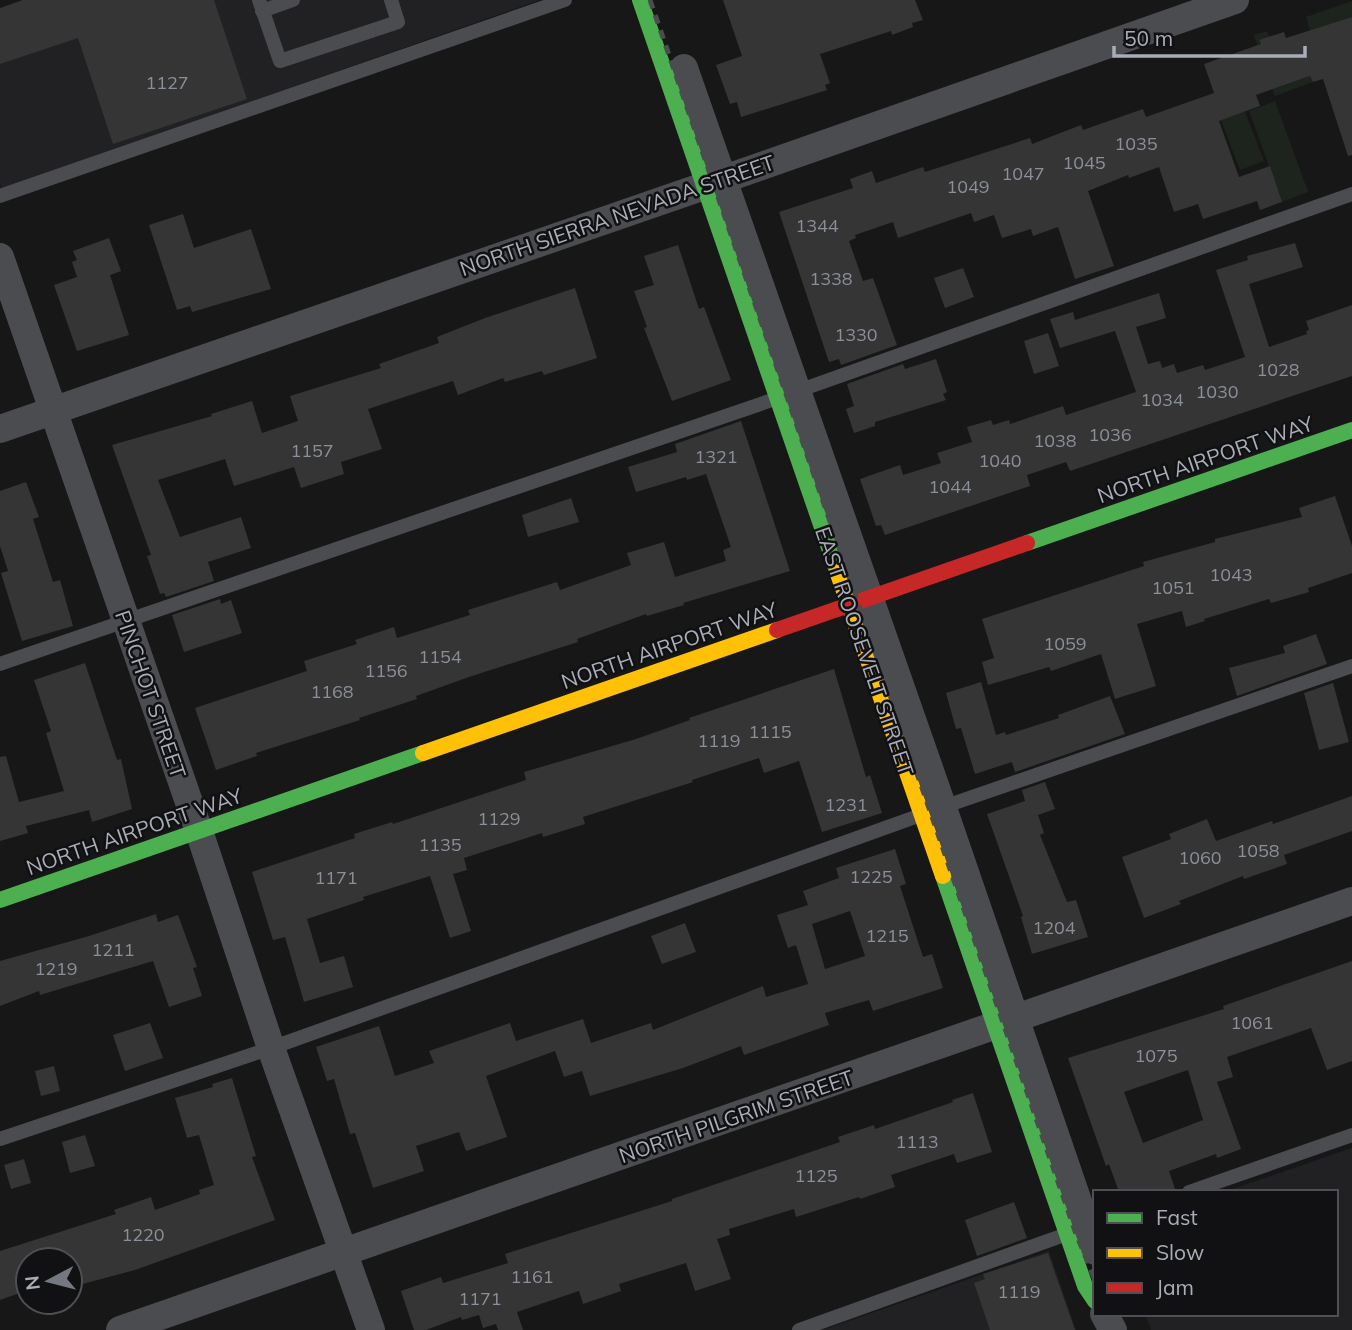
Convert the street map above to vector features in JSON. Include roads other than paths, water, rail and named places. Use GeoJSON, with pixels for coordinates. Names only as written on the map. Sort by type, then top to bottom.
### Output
{"type":"FeatureCollection","features":[{"type":"Feature","properties":{"kind":"main road","name":"EAST ROOSEVELT STREET"},"geometry":{"type":"LineString","coordinates":[[640,0],[714,183]]}},
{"type":"Feature","properties":{"kind":"main road","name":"NORTH AIRPORT WAY"},"geometry":{"type":"LineString","coordinates":[[0,900],[1352,430]]}},
{"type":"Feature","properties":{"kind":"main road","name":"EAST ROOSEVELT STREET"},"geometry":{"type":"LineString","coordinates":[[1086,1234],[1085,1286],[1093,1298]]}},
{"type":"Feature","properties":{"kind":"street","name":"EAST ROOSEVELT STREET"},"geometry":{"type":"LineString","coordinates":[[659,0],[714,183],[787,394],[1005,1022],[1086,1234]]}},
{"type":"Feature","properties":{"kind":"street","name":"NORTH SIERRA NEVADA STREET"},"geometry":{"type":"LineString","coordinates":[[0,429],[1235,0]]}},
{"type":"Feature","properties":{"kind":"street","name":"PINCHOT STREET"},"geometry":{"type":"LineString","coordinates":[[0,257],[199,831],[271,1048],[372,1330]]}},
{"type":"Feature","properties":{"kind":"street","name":"NORTH PILGRIM STREET"},"geometry":{"type":"LineString","coordinates":[[120,1330],[1352,901]]}},
{"type":"Feature","properties":{"kind":"lane"},"geometry":{"type":"LineString","coordinates":[[293,0],[261,5],[281,61],[398,22],[391,0]]}},
{"type":"Feature","properties":{"kind":"lane"},"geometry":{"type":"LineString","coordinates":[[0,196],[565,0]]}},
{"type":"Feature","properties":{"kind":"lane"},"geometry":{"type":"LineString","coordinates":[[0,664],[787,394],[1352,194]]}},
{"type":"Feature","properties":{"kind":"lane"},"geometry":{"type":"LineString","coordinates":[[0,1139],[271,1048],[932,811],[1352,666]]}},
{"type":"Feature","properties":{"kind":"lane"},"geometry":{"type":"LineString","coordinates":[[1195,1190],[1352,1135]]}},
{"type":"Feature","properties":{"kind":"lane"},"geometry":{"type":"LineString","coordinates":[[799,1330],[1086,1234]]}},
{"type":"Feature","properties":{"kind":"railway"},"geometry":{"type":"LineString","coordinates":[[650,0],[1075,1231],[1093,1275]]}},
{"type":"Feature","properties":{"kind":"railway"},"geometry":{"type":"LineString","coordinates":[[1113,1316],[1121,1330]]}}]}
